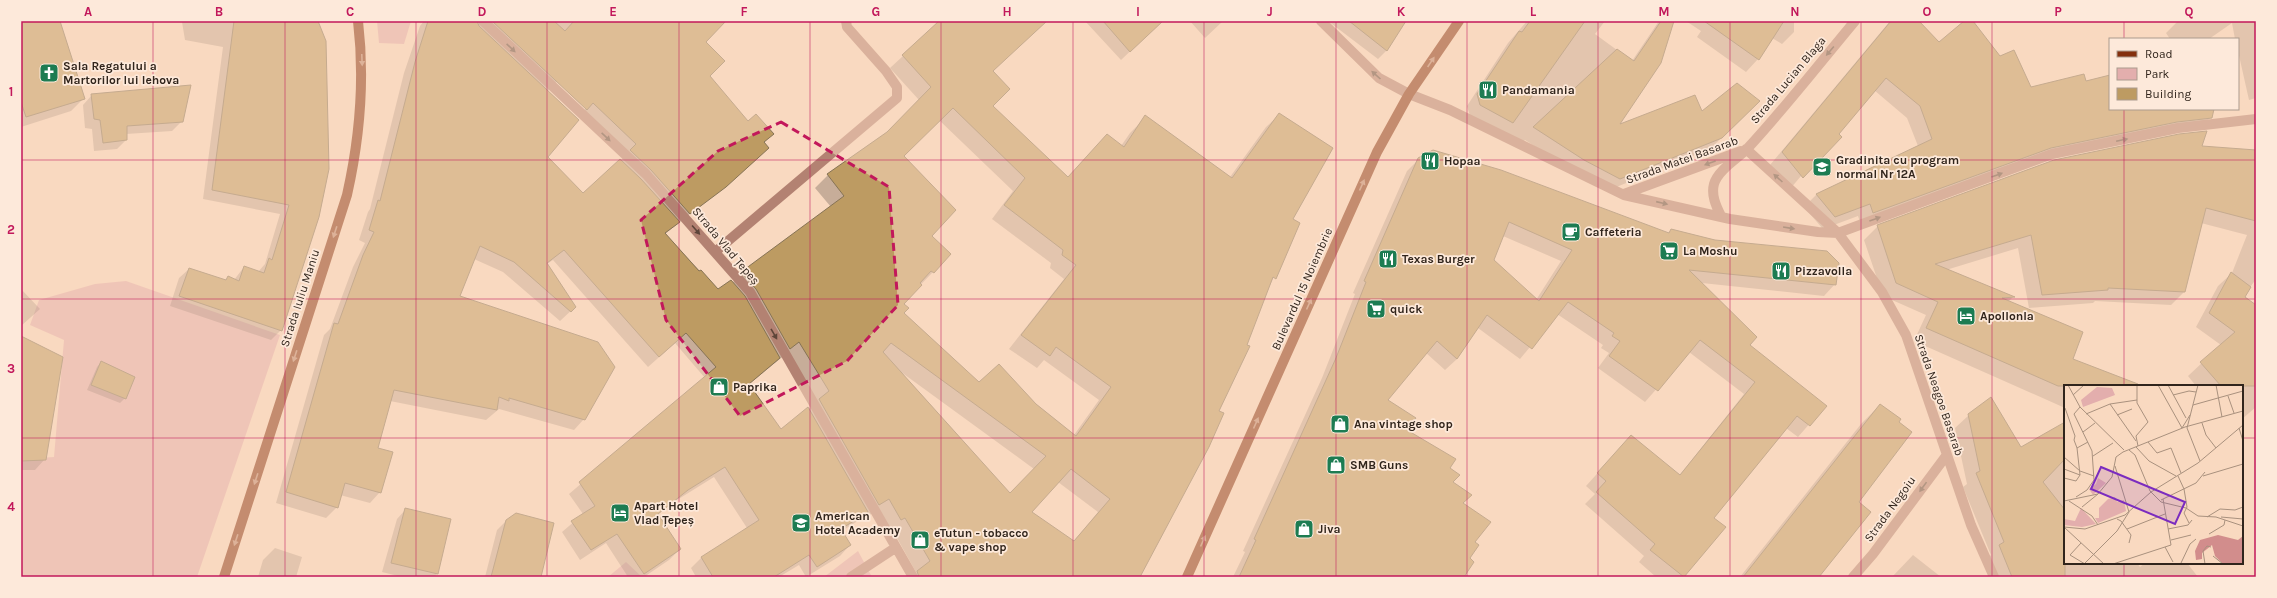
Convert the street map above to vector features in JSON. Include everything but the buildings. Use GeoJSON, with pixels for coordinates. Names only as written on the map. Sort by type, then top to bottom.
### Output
{"type":"FeatureCollection","features":[{"type":"Feature","properties":{"kind":"main road","name":"Strada Iuliu Maniu"},"geometry":{"type":"LineString","coordinates":[[224,577],[347,195],[359,134],[362,87],[358,21]]}},
{"type":"Feature","properties":{"kind":"main road","name":"Bulevardul 15 Noiembrie"},"geometry":{"type":"LineString","coordinates":[[1187,577],[1377,152],[1410,94],[1459,21]]}},
{"type":"Feature","properties":{"kind":"street","name":"Strada Vlad Țepeș"},"geometry":{"type":"LineString","coordinates":[[483,21],[646,174],[750,292],[895,548],[913,577]]}},
{"type":"Feature","properties":{"kind":"street"},"geometry":{"type":"LineString","coordinates":[[715,252],[897,98],[897,87],[886,71],[847,27],[846,21]]}},
{"type":"Feature","properties":{"kind":"street","name":"Strada Matei Basarab"},"geometry":{"type":"LineString","coordinates":[[1322,21],[1379,78],[1410,94],[1450,110],[1624,195],[1720,216],[1818,232],[1838,233],[2052,154],[2178,128],[2256,119]]}},
{"type":"Feature","properties":{"kind":"street","name":"Strada Lucian Blaga"},"geometry":{"type":"LineString","coordinates":[[1720,216],[1714,201],[1714,184],[1724,170],[1746,149],[1855,21]]}},
{"type":"Feature","properties":{"kind":"street","name":"Strada Matei Basarab"},"geometry":{"type":"LineString","coordinates":[[1624,195],[1746,149],[1838,233]]}},
{"type":"Feature","properties":{"kind":"street","name":"Strada Neagoe Basarab"},"geometry":{"type":"LineString","coordinates":[[1838,233],[1882,292],[1906,335],[1946,456],[1971,525],[1994,577]]}},
{"type":"Feature","properties":{"kind":"street","name":"Strada Negoiu"},"geometry":{"type":"LineString","coordinates":[[1854,577],[1873,554],[1946,456]]}},
{"type":"Feature","properties":{"kind":"street"},"geometry":{"type":"LineString","coordinates":[[851,577],[895,548]]}},
{"type":"Feature","properties":{"kind":"highlighted area"},"geometry":{"type":"Polygon","coordinates":[[[781,122],[889,187],[898,305],[847,361],[740,416],[666,320],[641,220],[718,151],[781,122]]]}},
{"type":"Feature","properties":{"kind":"green space"},"geometry":{"type":"Polygon","coordinates":[[[377,21],[411,21],[404,44],[379,43],[377,21]]]}},
{"type":"Feature","properties":{"kind":"green space"},"geometry":{"type":"Polygon","coordinates":[[[126,281],[280,335],[197,577],[21,577],[21,459],[54,457],[64,340],[30,325],[39,300],[95,284],[126,281]]]}},
{"type":"Feature","properties":{"kind":"green space"},"geometry":{"type":"Polygon","coordinates":[[[858,551],[872,577],[824,577],[858,551]]]}},
{"type":"Feature","properties":{"kind":"green space"},"geometry":{"type":"Polygon","coordinates":[[[626,562],[642,577],[608,577],[626,562]]]}},
{"type":"Feature","properties":{"kind":"place","name":"Sala Regatului a Martorilor lui Iehova"},"geometry":{"type":"Point","coordinates":[49,73]}},
{"type":"Feature","properties":{"kind":"place","name":"Pandamania"},"geometry":{"type":"Point","coordinates":[1488,90]}},
{"type":"Feature","properties":{"kind":"place","name":"Hopaa"},"geometry":{"type":"Point","coordinates":[1430,161]}},
{"type":"Feature","properties":{"kind":"place","name":"Gradinita cu program normal Nr 12A"},"geometry":{"type":"Point","coordinates":[1822,167]}},
{"type":"Feature","properties":{"kind":"place","name":"Caffeteria"},"geometry":{"type":"Point","coordinates":[1571,232]}},
{"type":"Feature","properties":{"kind":"place","name":"La Moshu"},"geometry":{"type":"Point","coordinates":[1669,251]}},
{"type":"Feature","properties":{"kind":"place","name":"Texas Burger"},"geometry":{"type":"Point","coordinates":[1388,259]}},
{"type":"Feature","properties":{"kind":"place","name":"Pizzavolla"},"geometry":{"type":"Point","coordinates":[1781,271]}},
{"type":"Feature","properties":{"kind":"place","name":"quick"},"geometry":{"type":"Point","coordinates":[1376,309]}},
{"type":"Feature","properties":{"kind":"place","name":"Apollonla"},"geometry":{"type":"Point","coordinates":[1966,316]}},
{"type":"Feature","properties":{"kind":"place","name":"Paprika"},"geometry":{"type":"Point","coordinates":[719,387]}},
{"type":"Feature","properties":{"kind":"place","name":"Ana vintage shop"},"geometry":{"type":"Point","coordinates":[1340,424]}},
{"type":"Feature","properties":{"kind":"place","name":"SMB Guns"},"geometry":{"type":"Point","coordinates":[1336,465]}},
{"type":"Feature","properties":{"kind":"place","name":"Apart Hotel Vlad Țepeș"},"geometry":{"type":"Point","coordinates":[620,513]}},
{"type":"Feature","properties":{"kind":"place","name":"American Hotel Academy"},"geometry":{"type":"Point","coordinates":[801,523]}},
{"type":"Feature","properties":{"kind":"place","name":"Jiva"},"geometry":{"type":"Point","coordinates":[1304,529]}},
{"type":"Feature","properties":{"kind":"place","name":"eTutun - tobacco & vape shop"},"geometry":{"type":"Point","coordinates":[920,540]}}]}
